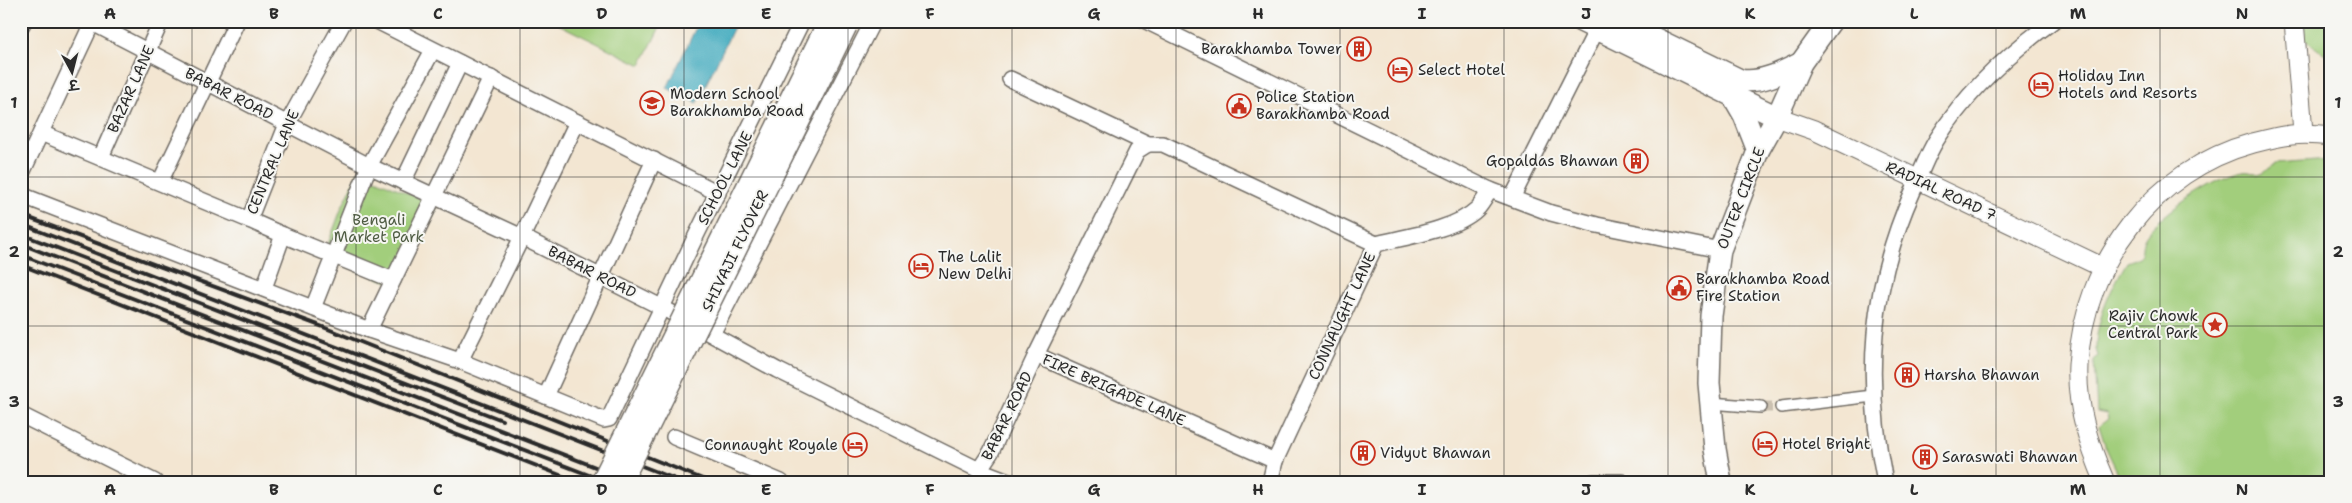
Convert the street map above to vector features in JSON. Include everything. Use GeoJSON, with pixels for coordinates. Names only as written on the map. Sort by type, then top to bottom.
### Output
{"type":"FeatureCollection","features":[{"type":"Feature","properties":{"kind":"main road"},"geometry":{"type":"LineString","coordinates":[[1619,21],[1740,80],[1754,81],[1782,73],[1801,63]]}},
{"type":"Feature","properties":{"kind":"main road","name":"OUTER CIRCLE"},"geometry":{"type":"LineString","coordinates":[[1721,482],[1715,449],[1709,383],[1711,316],[1720,250],[1758,151],[1777,117],[1801,63],[1831,21]]}},
{"type":"Feature","properties":{"kind":"main road","name":"SHIVAJI FLYOVER"},"geometry":{"type":"LineString","coordinates":[[602,482],[841,23]]}},
{"type":"Feature","properties":{"kind":"main road","name":"SHIVAJI FLYOVER"},"geometry":{"type":"LineString","coordinates":[[622,482],[841,23]]}},
{"type":"Feature","properties":{"kind":"main road"},"geometry":{"type":"LineString","coordinates":[[1589,25],[1777,117]]}},
{"type":"Feature","properties":{"kind":"main road"},"geometry":{"type":"LineString","coordinates":[[1733,96],[1744,114],[1758,151]]}},
{"type":"Feature","properties":{"kind":"street"},"geometry":{"type":"LineString","coordinates":[[21,26],[24,21]]}},
{"type":"Feature","properties":{"kind":"street","name":"BAZAR LANE"},"geometry":{"type":"LineString","coordinates":[[101,156],[162,21]]}},
{"type":"Feature","properties":{"kind":"street"},"geometry":{"type":"LineString","coordinates":[[160,182],[237,21]]}},
{"type":"Feature","properties":{"kind":"street","name":"CENTRAL LANE"},"geometry":{"type":"LineString","coordinates":[[344,21],[287,124],[249,220],[283,236],[333,254],[393,280]]}},
{"type":"Feature","properties":{"kind":"street"},"geometry":{"type":"LineString","coordinates":[[377,21],[718,193]]}},
{"type":"Feature","properties":{"kind":"street","name":"SCHOOL LANE"},"geometry":{"type":"LineString","coordinates":[[546,396],[604,420],[609,419],[693,242],[802,21]]}},
{"type":"Feature","properties":{"kind":"street"},"geometry":{"type":"LineString","coordinates":[[712,334],[872,21]]}},
{"type":"Feature","properties":{"kind":"street"},"geometry":{"type":"LineString","coordinates":[[1146,21],[1490,190],[1551,213],[1597,225],[1720,250]]}},
{"type":"Feature","properties":{"kind":"street"},"geometry":{"type":"LineString","coordinates":[[1885,482],[1877,444],[1873,396],[1874,328],[1880,290],[1899,221],[1936,140],[1982,82],[2053,21]]}},
{"type":"Feature","properties":{"kind":"street"},"geometry":{"type":"LineString","coordinates":[[2294,21],[2303,132]]}},
{"type":"Feature","properties":{"kind":"street"},"geometry":{"type":"LineString","coordinates":[[21,175],[91,22]]}},
{"type":"Feature","properties":{"kind":"street","name":"BABAR ROAD"},"geometry":{"type":"LineString","coordinates":[[91,22],[368,166],[522,237],[663,308],[777,370],[979,470],[990,452],[1036,355]]}},
{"type":"Feature","properties":{"kind":"street"},"geometry":{"type":"LineString","coordinates":[[1512,198],[1589,25]]}},
{"type":"Feature","properties":{"kind":"street"},"geometry":{"type":"LineString","coordinates":[[313,308],[368,166],[434,50]]}},
{"type":"Feature","properties":{"kind":"street"},"geometry":{"type":"LineString","coordinates":[[403,182],[460,63]]}},
{"type":"Feature","properties":{"kind":"street"},"geometry":{"type":"LineString","coordinates":[[369,330],[491,78]]}},
{"type":"Feature","properties":{"kind":"street"},"geometry":{"type":"LineString","coordinates":[[1010,79],[1148,144],[1163,144],[1376,244]]}},
{"type":"Feature","properties":{"kind":"street","name":"RADIAL ROAD 7"},"geometry":{"type":"LineString","coordinates":[[1777,117],[1814,130],[2104,268]]}},
{"type":"Feature","properties":{"kind":"street"},"geometry":{"type":"LineString","coordinates":[[460,361],[577,122]]}},
{"type":"Feature","properties":{"kind":"street"},"geometry":{"type":"LineString","coordinates":[[2105,482],[2090,449],[2080,408],[2078,366],[2086,310],[2104,268],[2120,238],[2141,211],[2177,180],[2201,164],[2231,149],[2281,135],[2303,132],[2331,136]]}},
{"type":"Feature","properties":{"kind":"street"},"geometry":{"type":"LineString","coordinates":[[41,133],[101,156],[249,220]]}},
{"type":"Feature","properties":{"kind":"street","name":"FIRE BRIGADE LANE"},"geometry":{"type":"LineString","coordinates":[[1148,144],[1137,151],[1036,355],[1276,461]]}},
{"type":"Feature","properties":{"kind":"street"},"geometry":{"type":"LineString","coordinates":[[21,195],[369,330],[460,361],[546,396],[654,160]]}},
{"type":"Feature","properties":{"kind":"street","name":"CONNAUGHT LANE"},"geometry":{"type":"LineString","coordinates":[[1270,482],[1276,461],[1376,244],[1446,226],[1465,218],[1477,208],[1490,190]]}},
{"type":"Feature","properties":{"kind":"street"},"geometry":{"type":"LineString","coordinates":[[264,288],[283,236]]}},
{"type":"Feature","properties":{"kind":"street"},"geometry":{"type":"LineString","coordinates":[[1781,407],[1873,396]]}},
{"type":"Feature","properties":{"kind":"street"},"geometry":{"type":"LineString","coordinates":[[1711,403],[1762,407]]}},
{"type":"Feature","properties":{"kind":"street"},"geometry":{"type":"LineString","coordinates":[[21,414],[155,482]]}},
{"type":"Feature","properties":{"kind":"street"},"geometry":{"type":"LineString","coordinates":[[674,437],[781,482]]}},
{"type":"Feature","properties":{"kind":"street"},"geometry":{"type":"LineString","coordinates":[[979,470],[995,479],[1011,482]]}},
{"type":"Feature","properties":{"kind":"street"},"geometry":{"type":"LineString","coordinates":[[1593,482],[1622,482]]}},
{"type":"Feature","properties":{"kind":"green space"},"geometry":{"type":"Polygon","coordinates":[[[552,21],[663,21],[641,65],[552,21]]]}},
{"type":"Feature","properties":{"kind":"green space"},"geometry":{"type":"Polygon","coordinates":[[[2304,21],[2331,21],[2331,59],[2305,40],[2304,21]]]}},
{"type":"Feature","properties":{"kind":"green space","name":"Rajiv Chowk Central Park"},"geometry":{"type":"Polygon","coordinates":[[[2331,160],[2331,482],[2122,482],[2106,448],[2099,426],[2108,419],[2107,414],[2097,412],[2094,361],[2098,357],[2096,348],[2097,335],[2102,313],[2127,262],[2141,254],[2145,237],[2162,218],[2189,198],[2219,181],[2243,172],[2258,175],[2264,173],[2274,164],[2331,160]]]}},
{"type":"Feature","properties":{"kind":"green space","name":"Bengali Market Park"},"geometry":{"type":"Polygon","coordinates":[[[359,172],[438,206],[396,285],[323,257],[342,207],[359,172]]]}},
{"type":"Feature","properties":{"kind":"water"},"geometry":{"type":"Polygon","coordinates":[[[699,21],[737,21],[697,103],[667,88],[699,21]]]}},
{"type":"Feature","properties":{"kind":"tunnel"},"geometry":{"type":"LineString","coordinates":[[1761,407],[1781,407]]}},
{"type":"Feature","properties":{"kind":"railway"},"geometry":{"type":"LineString","coordinates":[[21,215],[318,325],[710,482]]}},
{"type":"Feature","properties":{"kind":"railway"},"geometry":{"type":"LineString","coordinates":[[21,224],[683,482]]}},
{"type":"Feature","properties":{"kind":"railway"},"geometry":{"type":"LineString","coordinates":[[21,234],[502,420]]}},
{"type":"Feature","properties":{"kind":"railway"},"geometry":{"type":"LineString","coordinates":[[21,244],[634,482]]}},
{"type":"Feature","properties":{"kind":"railway"},"geometry":{"type":"LineString","coordinates":[[21,255],[607,482]]}},
{"type":"Feature","properties":{"kind":"railway"},"geometry":{"type":"LineString","coordinates":[[21,265],[578,482]]}},
{"type":"Feature","properties":{"kind":"place","name":"Barakhamba Tower"},"geometry":{"type":"Point","coordinates":[1359,49]}},
{"type":"Feature","properties":{"kind":"place","name":"Select Hotel"},"geometry":{"type":"Point","coordinates":[1400,70]}},
{"type":"Feature","properties":{"kind":"place","name":"Holiday Inn Hotels and Resorts"},"geometry":{"type":"Point","coordinates":[2041,85]}},
{"type":"Feature","properties":{"kind":"place","name":"Modern School Barakhamba Road"},"geometry":{"type":"Point","coordinates":[652,103]}},
{"type":"Feature","properties":{"kind":"place","name":"Police Station Barakhamba Road"},"geometry":{"type":"Point","coordinates":[1239,106]}},
{"type":"Feature","properties":{"kind":"place","name":"Gopaldas Bhawan"},"geometry":{"type":"Point","coordinates":[1636,161]}},
{"type":"Feature","properties":{"kind":"place","name":"The Lalit New Delhi"},"geometry":{"type":"Point","coordinates":[921,266]}},
{"type":"Feature","properties":{"kind":"place","name":"Barakhamba Road Fire Station"},"geometry":{"type":"Point","coordinates":[1679,288]}},
{"type":"Feature","properties":{"kind":"place","name":"Rajiv Chowk Central Park"},"geometry":{"type":"Point","coordinates":[2215,325]}},
{"type":"Feature","properties":{"kind":"place","name":"Harsha Bhawan"},"geometry":{"type":"Point","coordinates":[1907,375]}},
{"type":"Feature","properties":{"kind":"place","name":"Hotel Bright"},"geometry":{"type":"Point","coordinates":[1765,444]}},
{"type":"Feature","properties":{"kind":"place","name":"Connaught Royale"},"geometry":{"type":"Point","coordinates":[855,445]}},
{"type":"Feature","properties":{"kind":"place","name":"Vidyut Bhawan"},"geometry":{"type":"Point","coordinates":[1363,453]}},
{"type":"Feature","properties":{"kind":"place","name":"Saraswati Bhawan"},"geometry":{"type":"Point","coordinates":[1925,457]}}]}
